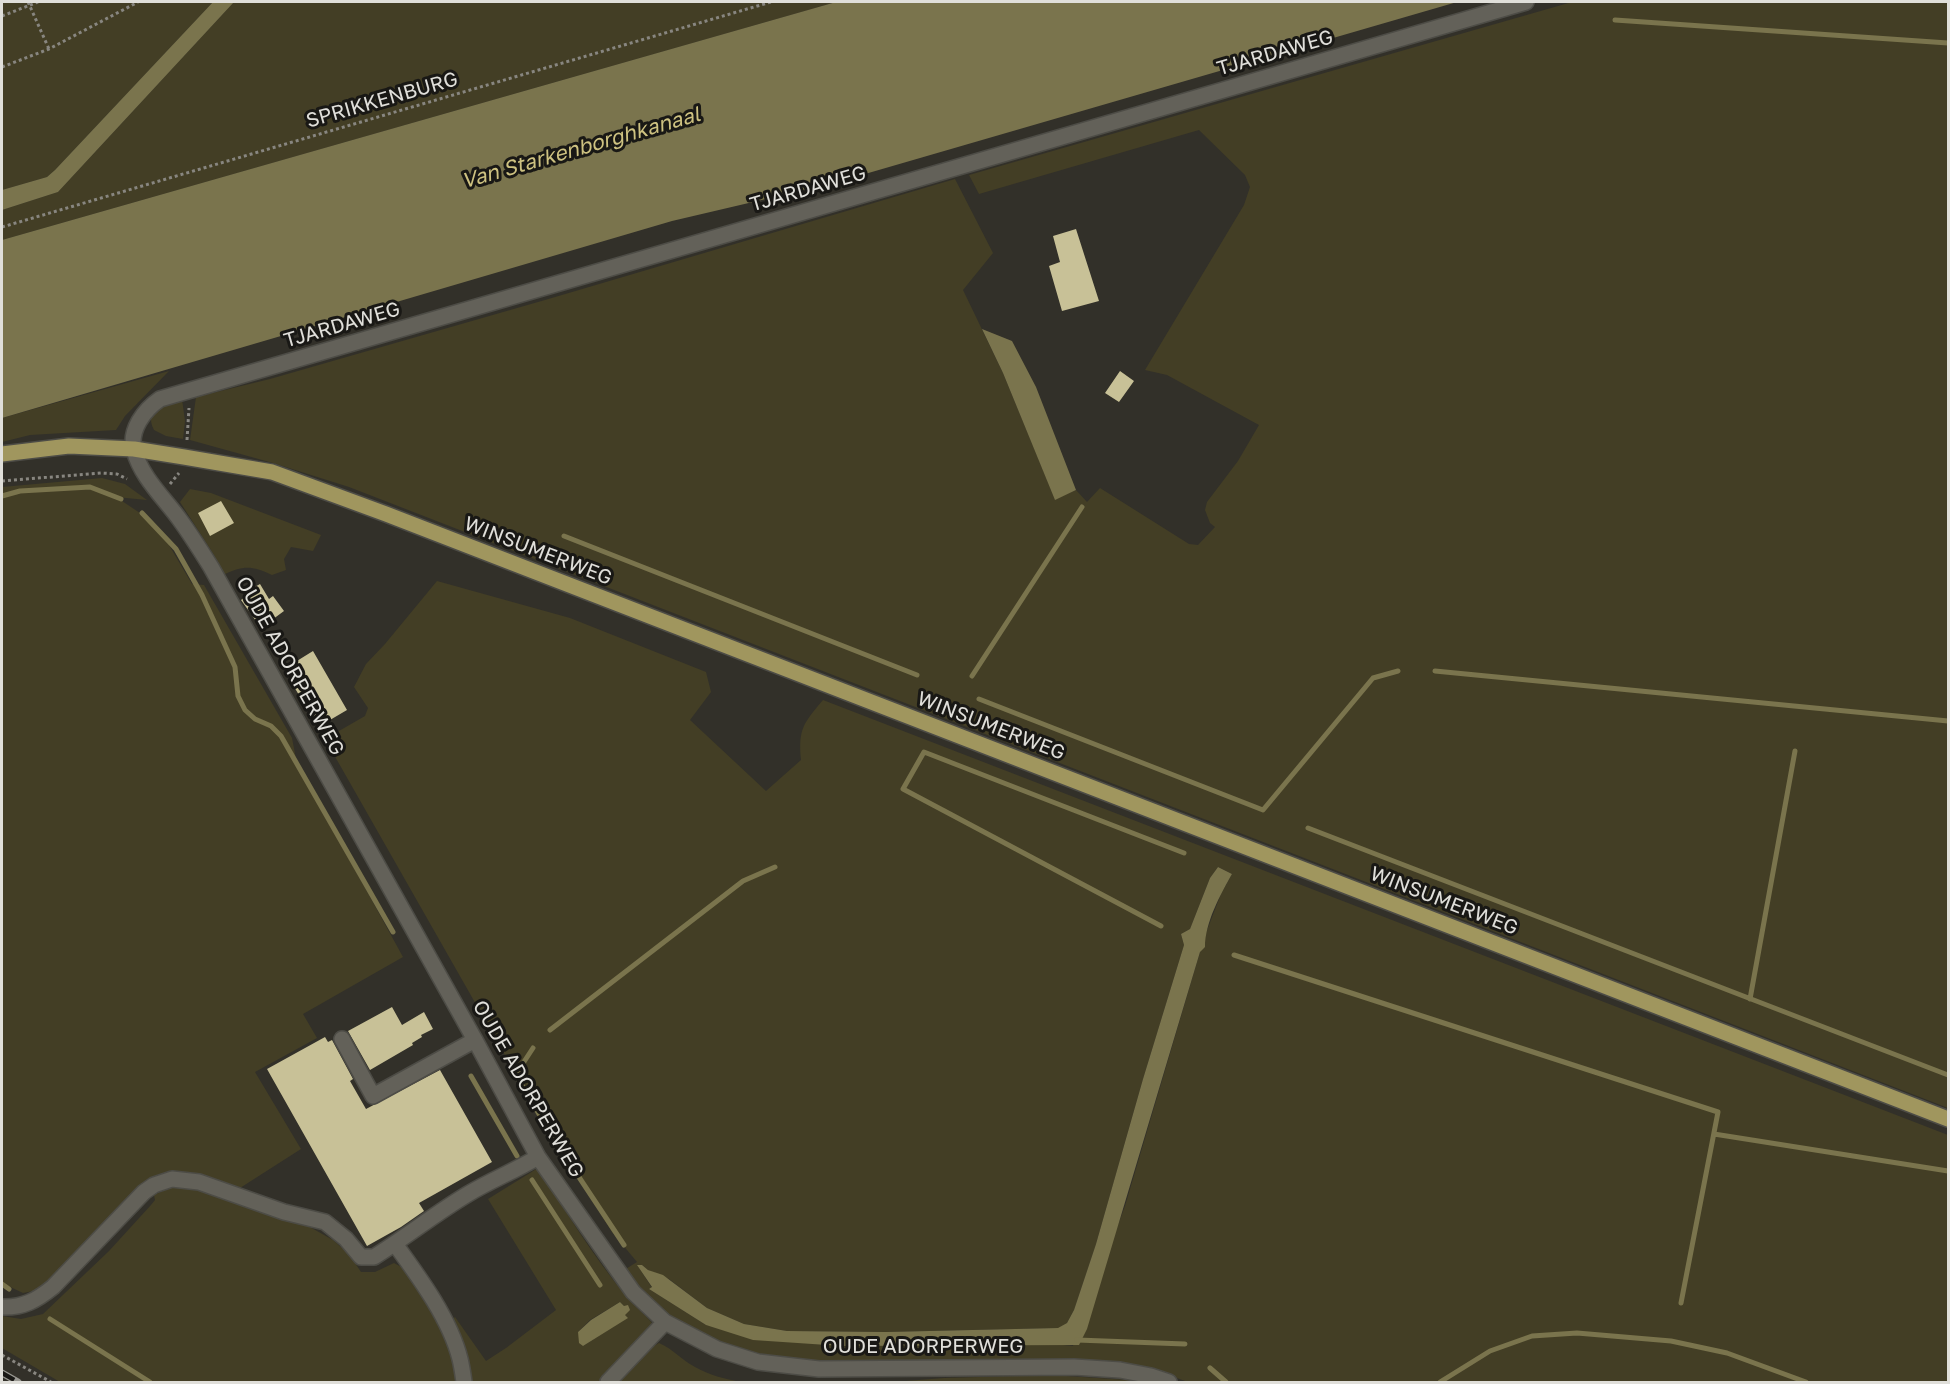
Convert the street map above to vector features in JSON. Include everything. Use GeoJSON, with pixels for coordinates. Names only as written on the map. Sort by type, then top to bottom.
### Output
{"type":"FeatureCollection","features":[{"type":"Feature","properties":{"kind":"main road","name":"WINSUMERWEG"},"geometry":{"type":"LineString","coordinates":[[2,454],[69,446],[134,449],[272,472],[386,514],[1948,1119]]}},
{"type":"Feature","properties":{"kind":"street","name":"TJARDAWEG"},"geometry":{"type":"LineString","coordinates":[[134,449],[140,419],[145,411],[160,399],[1526,2]]}},
{"type":"Feature","properties":{"kind":"street","name":"OUDE ADORPERWEG"},"geometry":{"type":"LineString","coordinates":[[134,449],[143,469],[192,536],[211,567],[538,1157],[633,1292],[665,1322],[698,1340],[736,1356],[779,1365],[819,1369],[1095,1368],[1151,1376],[1169,1383]]}},
{"type":"Feature","properties":{"kind":"street"},"geometry":{"type":"LineString","coordinates":[[342,1039],[373,1096],[475,1040]]}},
{"type":"Feature","properties":{"kind":"street"},"geometry":{"type":"LineString","coordinates":[[2,1307],[22,1306],[42,1296],[144,1192],[154,1185],[172,1179],[200,1182],[284,1212],[325,1222],[346,1239],[361,1257],[374,1257],[466,1195],[500,1175],[519,1168],[538,1157]]}},
{"type":"Feature","properties":{"kind":"street"},"geometry":{"type":"LineString","coordinates":[[395,1244],[427,1289],[444,1321],[460,1358],[464,1383]]}},
{"type":"Feature","properties":{"kind":"street"},"geometry":{"type":"LineString","coordinates":[[608,1383],[665,1322]]}},
{"type":"Feature","properties":{"kind":"path"},"geometry":{"type":"LineString","coordinates":[[2,16],[29,3],[38,2]]}},
{"type":"Feature","properties":{"kind":"path"},"geometry":{"type":"LineString","coordinates":[[130,2],[132,6]]}},
{"type":"Feature","properties":{"kind":"path"},"geometry":{"type":"LineString","coordinates":[[2,68],[49,49],[138,2]]}},
{"type":"Feature","properties":{"kind":"path","name":"SPRIKKENBURG"},"geometry":{"type":"LineString","coordinates":[[2,227],[771,2]]}},
{"type":"Feature","properties":{"kind":"path"},"geometry":{"type":"LineString","coordinates":[[29,3],[49,49]]}},
{"type":"Feature","properties":{"kind":"path"},"geometry":{"type":"LineString","coordinates":[[2,481],[101,473],[117,474],[131,480]]}},
{"type":"Feature","properties":{"kind":"path"},"geometry":{"type":"LineString","coordinates":[[2,1355],[51,1383]]}},
{"type":"Feature","properties":{"kind":"shaded area"},"geometry":{"type":"Polygon","coordinates":[[[2,2],[213,2],[55,170],[47,177],[2,190],[2,2]]]}},
{"type":"Feature","properties":{"kind":"shaded area"},"geometry":{"type":"Polygon","coordinates":[[[234,2],[836,2],[2,240],[2,210],[58,192],[234,2]]]}},
{"type":"Feature","properties":{"kind":"shaded area"},"geometry":{"type":"Polygon","coordinates":[[[1572,2],[1948,2],[1948,1108],[349,487],[190,440],[196,397],[270,379],[955,179],[993,253],[963,290],[1003,373],[1055,499],[1076,490],[1087,502],[1100,488],[1189,544],[1198,545],[1215,527],[1210,523],[1205,510],[1207,502],[1238,461],[1259,425],[1167,375],[1145,370],[1244,205],[1250,187],[1245,175],[1199,130],[979,194],[969,175],[1572,2]]]}},
{"type":"Feature","properties":{"kind":"shaded area"},"geometry":{"type":"Polygon","coordinates":[[[169,371],[125,416],[116,430],[30,435],[2,442],[2,418],[169,371]]]}},
{"type":"Feature","properties":{"kind":"shaded area"},"geometry":{"type":"Polygon","coordinates":[[[182,399],[185,421],[183,439],[166,436],[154,430],[151,417],[154,412],[182,399]]]}},
{"type":"Feature","properties":{"kind":"shaded area"},"geometry":{"type":"Polygon","coordinates":[[[102,478],[125,484],[147,500],[116,497],[149,519],[169,545],[192,584],[204,585],[292,738],[297,764],[403,957],[303,1014],[317,1038],[255,1072],[301,1149],[240,1188],[208,1176],[186,1172],[163,1174],[152,1178],[58,1274],[39,1290],[23,1293],[2,1283],[2,487],[102,478]]]}},
{"type":"Feature","properties":{"kind":"shaded area"},"geometry":{"type":"Polygon","coordinates":[[[190,489],[211,493],[321,535],[313,551],[291,547],[284,559],[286,570],[272,575],[253,568],[242,568],[223,575],[214,555],[180,502],[190,489]]]}},
{"type":"Feature","properties":{"kind":"shaded area"},"geometry":{"type":"Polygon","coordinates":[[[437,581],[570,618],[706,672],[711,692],[690,720],[766,791],[801,760],[800,740],[804,727],[823,700],[1948,1135],[1948,1382],[1188,1382],[1160,1372],[1021,1361],[813,1362],[767,1357],[724,1347],[676,1320],[647,1296],[624,1270],[637,1262],[612,1232],[543,1122],[325,739],[365,716],[368,708],[354,687],[366,664],[437,581]],[[1218,867],[1210,878],[1190,929],[1181,934],[1184,945],[1096,1244],[1074,1310],[1067,1323],[1059,1328],[886,1332],[787,1331],[744,1324],[707,1308],[669,1279],[642,1265],[638,1266],[652,1288],[649,1289],[706,1325],[842,1346],[1053,1344],[1073,1346],[1125,1206],[1200,952],[1205,944],[1204,938],[1221,894],[1232,874],[1218,867]]]}},
{"type":"Feature","properties":{"kind":"shaded area"},"geometry":{"type":"Polygon","coordinates":[[[538,1168],[602,1265],[629,1300],[652,1323],[646,1336],[602,1382],[470,1382],[451,1321],[455,1317],[486,1361],[556,1310],[488,1199],[538,1168]],[[620,1302],[590,1320],[578,1332],[583,1346],[627,1318],[624,1306],[620,1302]]]}},
{"type":"Feature","properties":{"kind":"shaded area"},"geometry":{"type":"Polygon","coordinates":[[[188,1184],[308,1226],[333,1240],[349,1254],[361,1272],[375,1272],[394,1263],[405,1269],[429,1303],[446,1335],[459,1382],[60,1382],[2,1348],[2,1316],[21,1319],[43,1314],[109,1251],[151,1205],[155,1200],[154,1195],[175,1185],[188,1184]]]}},
{"type":"Feature","properties":{"kind":"shaded area"},"geometry":{"type":"Polygon","coordinates":[[[659,1343],[700,1370],[741,1382],[617,1382],[652,1347],[659,1343]]]}},
{"type":"Feature","properties":{"kind":"shaded area"},"geometry":{"type":"Polygon","coordinates":[[[1051,1375],[1136,1382],[893,1382],[944,1378],[1051,1375]]]}},
{"type":"Feature","properties":{"kind":"water"},"geometry":{"type":"Polygon","coordinates":[[[213,2],[234,2],[58,192],[2,210],[2,190],[47,177],[55,170],[213,2]]]}},
{"type":"Feature","properties":{"kind":"water","name":"Van Starkenborghkanaal"},"geometry":{"type":"Polygon","coordinates":[[[836,2],[1457,2],[834,183],[672,221],[2,418],[2,240],[836,2]]]}},
{"type":"Feature","properties":{"kind":"water"},"geometry":{"type":"Polygon","coordinates":[[[982,329],[1012,341],[1036,387],[1076,490],[1055,500],[1003,373],[982,329]]]}},
{"type":"Feature","properties":{"kind":"water"},"geometry":{"type":"Polygon","coordinates":[[[1218,867],[1232,874],[1210,919],[1205,947],[1200,952],[1087,1329],[1079,1345],[842,1346],[753,1340],[706,1325],[649,1289],[652,1287],[637,1265],[663,1275],[707,1308],[744,1324],[787,1331],[886,1332],[1058,1328],[1067,1323],[1074,1310],[1096,1244],[1184,945],[1181,934],[1190,929],[1210,878],[1218,867]]]}},
{"type":"Feature","properties":{"kind":"water"},"geometry":{"type":"Polygon","coordinates":[[[620,1302],[624,1306],[628,1305],[630,1310],[625,1315],[628,1318],[583,1346],[579,1343],[578,1332],[591,1320],[620,1302]]]}},
{"type":"Feature","properties":{"kind":"building"},"geometry":{"type":"Polygon","coordinates":[[[1076,229],[1099,301],[1062,311],[1049,266],[1060,262],[1053,236],[1076,229]]]}},
{"type":"Feature","properties":{"kind":"building"},"geometry":{"type":"Polygon","coordinates":[[[1120,371],[1134,381],[1119,402],[1105,393],[1120,371]]]}},
{"type":"Feature","properties":{"kind":"building"},"geometry":{"type":"Polygon","coordinates":[[[221,501],[234,523],[210,536],[198,513],[221,501]]]}},
{"type":"Feature","properties":{"kind":"building"},"geometry":{"type":"Polygon","coordinates":[[[260,584],[269,599],[273,596],[284,611],[261,628],[241,600],[245,597],[244,593],[260,584]]]}},
{"type":"Feature","properties":{"kind":"building"},"geometry":{"type":"Polygon","coordinates":[[[313,651],[347,710],[318,727],[293,685],[302,679],[292,664],[313,651]]]}},
{"type":"Feature","properties":{"kind":"building"},"geometry":{"type":"Polygon","coordinates":[[[392,1007],[402,1025],[424,1012],[433,1029],[421,1035],[422,1037],[412,1043],[413,1045],[370,1070],[348,1031],[392,1007]]]}},
{"type":"Feature","properties":{"kind":"building"},"geometry":{"type":"Polygon","coordinates":[[[325,1037],[328,1042],[332,1040],[353,1079],[350,1081],[366,1109],[440,1070],[492,1162],[419,1203],[424,1211],[367,1246],[267,1069],[325,1037]]]}},
{"type":"Feature","properties":{"kind":"waterway"},"geometry":{"type":"LineString","coordinates":[[1615,20],[1948,43]]}},
{"type":"Feature","properties":{"kind":"waterway"},"geometry":{"type":"LineString","coordinates":[[2,496],[20,491],[90,487],[121,499]]}},
{"type":"Feature","properties":{"kind":"waterway"},"geometry":{"type":"LineString","coordinates":[[972,676],[1082,507]]}},
{"type":"Feature","properties":{"kind":"waterway"},"geometry":{"type":"LineString","coordinates":[[142,513],[176,549],[202,595],[235,667],[238,696],[245,710],[255,719],[271,726],[281,736],[393,932]]}},
{"type":"Feature","properties":{"kind":"waterway"},"geometry":{"type":"LineString","coordinates":[[564,536],[917,675]]}},
{"type":"Feature","properties":{"kind":"waterway"},"geometry":{"type":"LineString","coordinates":[[979,699],[1263,810],[1373,678],[1398,671]]}},
{"type":"Feature","properties":{"kind":"waterway"},"geometry":{"type":"LineString","coordinates":[[1435,671],[1948,721]]}},
{"type":"Feature","properties":{"kind":"waterway"},"geometry":{"type":"LineString","coordinates":[[1750,999],[1795,751]]}},
{"type":"Feature","properties":{"kind":"waterway"},"geometry":{"type":"LineString","coordinates":[[1161,926],[903,789],[924,752],[1184,853]]}},
{"type":"Feature","properties":{"kind":"waterway"},"geometry":{"type":"LineString","coordinates":[[1308,828],[1948,1075]]}},
{"type":"Feature","properties":{"kind":"waterway"},"geometry":{"type":"LineString","coordinates":[[550,1030],[743,881],[775,867]]}},
{"type":"Feature","properties":{"kind":"waterway"},"geometry":{"type":"LineString","coordinates":[[1234,955],[1718,1112],[1681,1303]]}},
{"type":"Feature","properties":{"kind":"waterway"},"geometry":{"type":"LineString","coordinates":[[533,1048],[518,1071],[517,1077],[552,1136]]}},
{"type":"Feature","properties":{"kind":"waterway"},"geometry":{"type":"LineString","coordinates":[[471,1076],[517,1156]]}},
{"type":"Feature","properties":{"kind":"waterway"},"geometry":{"type":"LineString","coordinates":[[1714,1134],[1948,1171]]}},
{"type":"Feature","properties":{"kind":"waterway"},"geometry":{"type":"LineString","coordinates":[[565,1156],[624,1245]]}},
{"type":"Feature","properties":{"kind":"waterway"},"geometry":{"type":"LineString","coordinates":[[532,1180],[600,1285]]}},
{"type":"Feature","properties":{"kind":"waterway"},"geometry":{"type":"LineString","coordinates":[[2,1284],[9,1289]]}},
{"type":"Feature","properties":{"kind":"waterway"},"geometry":{"type":"LineString","coordinates":[[50,1319],[150,1382]]}},
{"type":"Feature","properties":{"kind":"waterway"},"geometry":{"type":"LineString","coordinates":[[1440,1382],[1490,1351],[1532,1336],[1577,1333],[1671,1341],[1727,1353],[1806,1382]]}},
{"type":"Feature","properties":{"kind":"waterway"},"geometry":{"type":"LineString","coordinates":[[1077,1340],[1185,1344]]}},
{"type":"Feature","properties":{"kind":"waterway"},"geometry":{"type":"LineString","coordinates":[[1210,1368],[1226,1382]]}},
{"type":"Feature","properties":{"kind":"railway"},"geometry":{"type":"LineString","coordinates":[[2,1373],[18,1382]]}}]}
